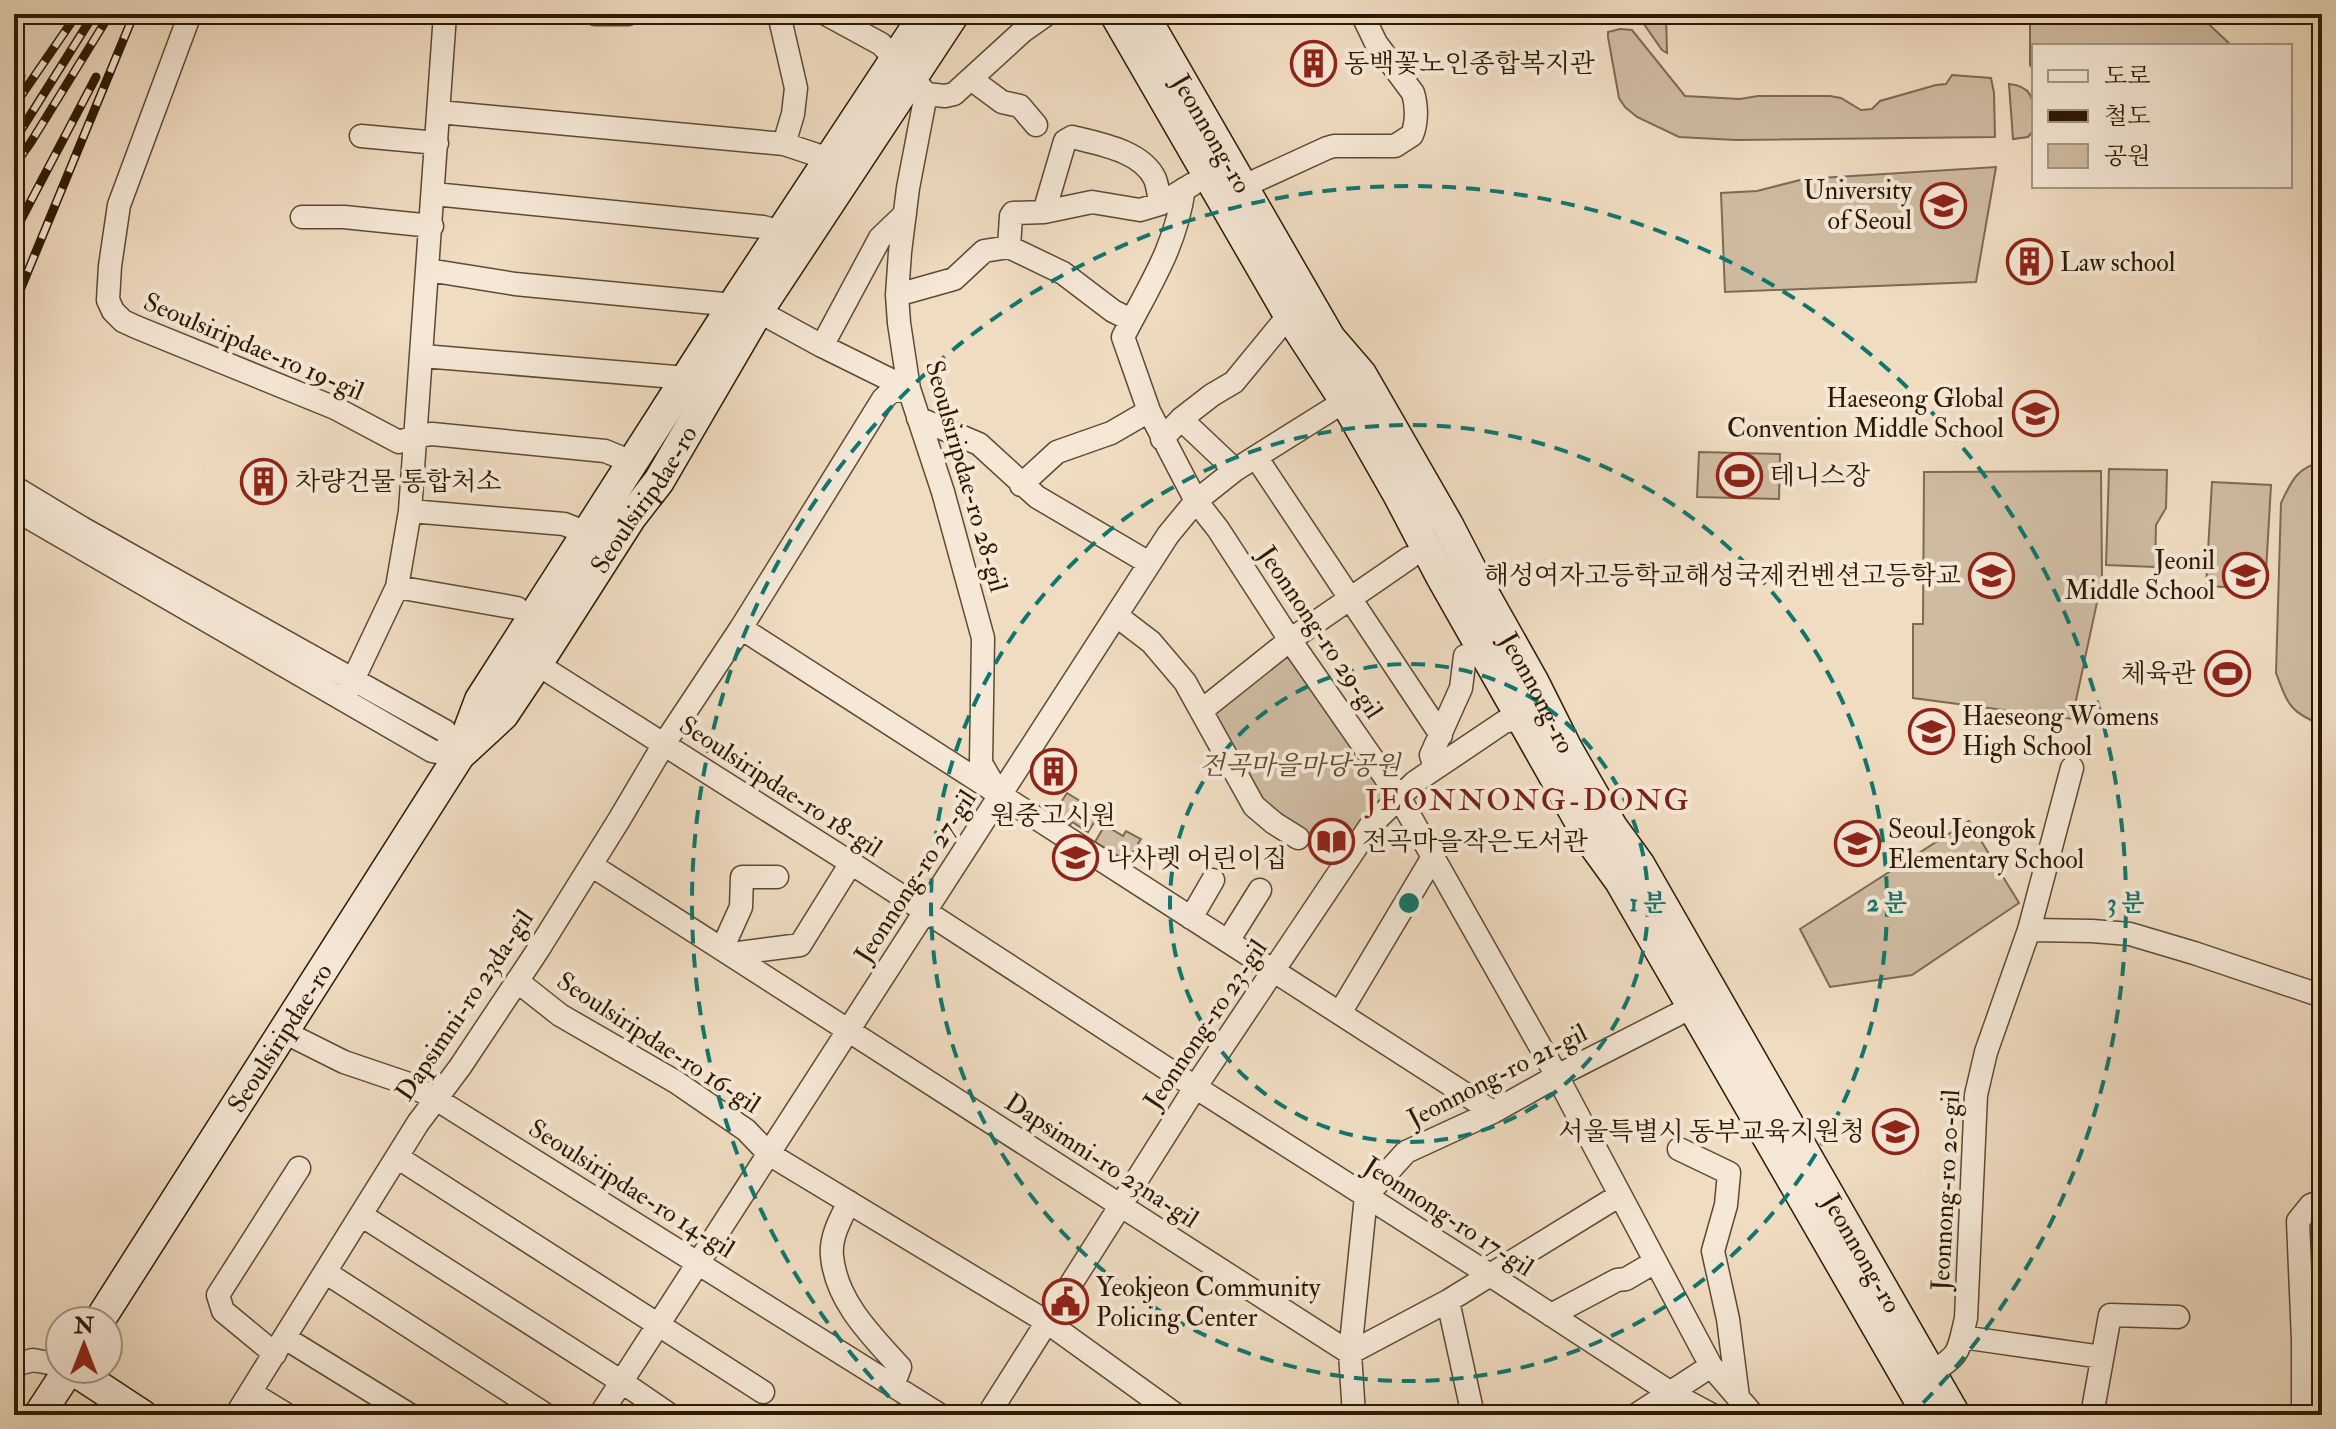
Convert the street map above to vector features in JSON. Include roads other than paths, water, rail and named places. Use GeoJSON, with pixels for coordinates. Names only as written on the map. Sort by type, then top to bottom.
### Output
{"type":"FeatureCollection","features":[{"type":"Feature","properties":{"kind":"main road","name":"Seoulsiripdae-ro"},"geometry":{"type":"LineString","coordinates":[[459,756],[503,715],[631,517],[659,481],[782,232],[829,159],[911,77],[925,14]]}},
{"type":"Feature","properties":{"kind":"main road","name":"Seoulsiripdae-ro"},"geometry":{"type":"LineString","coordinates":[[109,1305],[459,756],[480,700],[632,462],[687,378],[746,308],[954,14]]}},
{"type":"Feature","properties":{"kind":"main road","name":"Jeonnong-ro"},"geometry":{"type":"LineString","coordinates":[[1115,14],[1196,182],[1345,401],[1416,550],[1522,718],[1591,841],[1620,881],[1928,1415]]}},
{"type":"Feature","properties":{"kind":"main road","name":"Jeonnong-ro"},"geometry":{"type":"LineString","coordinates":[[1143,14],[1330,338],[1361,374],[1448,525],[1566,747],[1612,827],[1639,864],[1955,1415]]}},
{"type":"Feature","properties":{"kind":"main road"},"geometry":{"type":"LineString","coordinates":[[1416,550],[1448,525]]}},
{"type":"Feature","properties":{"kind":"main road"},"geometry":{"type":"LineString","coordinates":[[39,1415],[60,1385]]}},
{"type":"Feature","properties":{"kind":"main road"},"geometry":{"type":"LineString","coordinates":[[96,1385],[142,1415]]}},
{"type":"Feature","properties":{"kind":"street","name":"Seoulsiripdae-ro 19-gil"},"geometry":{"type":"LineString","coordinates":[[190,14],[119,205],[108,300],[113,311],[123,321],[136,327],[335,408],[399,442],[432,434],[605,451],[632,462]]}},
{"type":"Feature","properties":{"kind":"street"},"geometry":{"type":"LineString","coordinates":[[348,690],[397,587],[410,511],[445,14]]}},
{"type":"Feature","properties":{"kind":"street"},"geometry":{"type":"LineString","coordinates":[[595,14],[628,14]]}},
{"type":"Feature","properties":{"kind":"street"},"geometry":{"type":"LineString","coordinates":[[783,14],[781,23],[796,88],[793,114],[784,144]]}},
{"type":"Feature","properties":{"kind":"street"},"geometry":{"type":"LineString","coordinates":[[826,14],[881,44],[911,77],[945,96],[954,94],[1023,31],[1047,14]]}},
{"type":"Feature","properties":{"kind":"street"},"geometry":{"type":"LineString","coordinates":[[1242,187],[1327,148],[1395,146],[1412,135],[1415,126],[1413,93],[1376,43],[1362,14]]}},
{"type":"Feature","properties":{"kind":"street","name":"Seoulsiripdae-ro 28-gil"},"geometry":{"type":"LineString","coordinates":[[911,77],[905,214],[897,295],[909,389],[943,492],[983,638],[981,763],[1000,795]]}},
{"type":"Feature","properties":{"kind":"street"},"geometry":{"type":"LineString","coordinates":[[971,79],[1002,102],[1020,106],[1036,125]]}},
{"type":"Feature","properties":{"kind":"street"},"geometry":{"type":"LineString","coordinates":[[439,112],[784,144],[829,159]]}},
{"type":"Feature","properties":{"kind":"street"},"geometry":{"type":"LineString","coordinates":[[361,136],[437,143]]}},
{"type":"Feature","properties":{"kind":"street"},"geometry":{"type":"LineString","coordinates":[[1044,212],[1065,141],[1069,138],[1131,155],[1152,174],[1160,204]]}},
{"type":"Feature","properties":{"kind":"street"},"geometry":{"type":"LineString","coordinates":[[1009,247],[1012,214],[1044,212],[1092,202],[1134,210],[1160,204],[1196,182]]}},
{"type":"Feature","properties":{"kind":"street","name":"Jeonnong-ro 29-gil"},"geometry":{"type":"LineString","coordinates":[[1196,182],[1180,215],[1168,253],[1122,340],[1149,411],[1196,501],[1399,797],[1557,1076],[1711,1366],[1753,1415]]}},
{"type":"Feature","properties":{"kind":"street"},"geometry":{"type":"LineString","coordinates":[[434,194],[763,227],[782,232]]}},
{"type":"Feature","properties":{"kind":"street"},"geometry":{"type":"LineString","coordinates":[[822,346],[880,238],[905,214]]}},
{"type":"Feature","properties":{"kind":"street"},"geometry":{"type":"LineString","coordinates":[[302,217],[344,217],[432,226]]}},
{"type":"Feature","properties":{"kind":"street"},"geometry":{"type":"LineString","coordinates":[[897,295],[954,279],[978,254],[1009,247],[1063,273],[1113,311],[1131,320]]}},
{"type":"Feature","properties":{"kind":"street"},"geometry":{"type":"LineString","coordinates":[[428,270],[515,284],[746,308],[909,389]]}},
{"type":"Feature","properties":{"kind":"street"},"geometry":{"type":"LineString","coordinates":[[1162,439],[1181,419],[1234,382],[1289,315]]}},
{"type":"Feature","properties":{"kind":"street"},"geometry":{"type":"LineString","coordinates":[[423,356],[687,378]]}},
{"type":"Feature","properties":{"kind":"street","name":"Dapsimni-ro 23da-gil"},"geometry":{"type":"LineString","coordinates":[[236,1415],[397,1157],[460,1067],[591,865],[883,399],[892,391],[909,389]]}},
{"type":"Feature","properties":{"kind":"street","name":"Jeonnong-ro 27-gil"},"geometry":{"type":"LineString","coordinates":[[600,1415],[1149,563],[1196,501],[1235,470],[1345,401]]}},
{"type":"Feature","properties":{"kind":"street"},"geometry":{"type":"LineString","coordinates":[[1021,485],[1052,454],[1111,433],[1149,411]]}},
{"type":"Feature","properties":{"kind":"street"},"geometry":{"type":"LineString","coordinates":[[918,418],[979,444],[1021,485],[1149,563]]}},
{"type":"Feature","properties":{"kind":"street"},"geometry":{"type":"LineString","coordinates":[[1181,419],[1235,470]]}},
{"type":"Feature","properties":{"kind":"street"},"geometry":{"type":"LineString","coordinates":[[1256,457],[1441,735]]}},
{"type":"Feature","properties":{"kind":"street"},"geometry":{"type":"LineString","coordinates":[[14,487],[348,690],[432,751],[459,756]]}},
{"type":"Feature","properties":{"kind":"street"},"geometry":{"type":"LineString","coordinates":[[14,509],[348,690]]}},
{"type":"Feature","properties":{"kind":"street","name":"Seoulsiripdae-ro"},"geometry":{"type":"LineString","coordinates":[[410,511],[564,524],[587,533]]}},
{"type":"Feature","properties":{"kind":"street"},"geometry":{"type":"LineString","coordinates":[[1201,711],[1290,640],[1416,550]]}},
{"type":"Feature","properties":{"kind":"street"},"geometry":{"type":"LineString","coordinates":[[397,587],[517,608]]}},
{"type":"Feature","properties":{"kind":"street"},"geometry":{"type":"LineString","coordinates":[[1117,616],[1154,646],[1185,682],[1254,806],[1298,838]]}},
{"type":"Feature","properties":{"kind":"street"},"geometry":{"type":"LineString","coordinates":[[741,628],[1493,1112]]}},
{"type":"Feature","properties":{"kind":"street","name":"Jeonnong-ro"},"geometry":{"type":"LineString","coordinates":[[1435,768],[1431,755],[1461,688],[1465,656]]}},
{"type":"Feature","properties":{"kind":"street","name":"Seoulsiripdae-ro 18-gil"},"geometry":{"type":"LineString","coordinates":[[537,664],[851,863],[1195,1087]]}},
{"type":"Feature","properties":{"kind":"street","name":"Jeonnong-ro 23-gil"},"geometry":{"type":"LineString","coordinates":[[988,1415],[1195,1087],[1371,825],[1415,782],[1504,722],[1522,718]]}},
{"type":"Feature","properties":{"kind":"street","name":"Jeonnong-ro 20-gil"},"geometry":{"type":"LineString","coordinates":[[1931,1373],[1959,1351],[1966,1318],[1976,1095],[1986,1052],[2029,930],[2072,768]]}},
{"type":"Feature","properties":{"kind":"street"},"geometry":{"type":"LineString","coordinates":[[1340,1013],[1433,857]]}},
{"type":"Feature","properties":{"kind":"street"},"geometry":{"type":"LineString","coordinates":[[777,877],[742,877],[741,907],[726,952],[800,945],[851,863]]}},
{"type":"Feature","properties":{"kind":"street","name":"Dapsimni-ro 23na-gil"},"geometry":{"type":"LineString","coordinates":[[591,865],[1350,1353]]}},
{"type":"Feature","properties":{"kind":"street"},"geometry":{"type":"LineString","coordinates":[[1191,918],[1213,880]]}},
{"type":"Feature","properties":{"kind":"street"},"geometry":{"type":"LineString","coordinates":[[1228,941],[1260,890]]}},
{"type":"Feature","properties":{"kind":"street"},"geometry":{"type":"LineString","coordinates":[[2029,930],[2130,934],[2322,996]]}},
{"type":"Feature","properties":{"kind":"street","name":"Seoulsiripdae-ro 16-gil"},"geometry":{"type":"LineString","coordinates":[[517,981],[560,1015],[676,1082],[746,1130],[769,1154],[1047,1322],[1176,1415]]}},
{"type":"Feature","properties":{"kind":"street","name":"Jeonnong-ro 21-gil"},"geometry":{"type":"LineString","coordinates":[[1366,1196],[1406,1152],[1493,1112],[1692,1007]]}},
{"type":"Feature","properties":{"kind":"street","name":"Seoulsiripdae-ro 14-gil"},"geometry":{"type":"LineString","coordinates":[[282,1031],[344,1062],[406,1083],[436,1099],[893,1386],[918,1408],[940,1415]]}},
{"type":"Feature","properties":{"kind":"street","name":"Jeonnong-ro 17-gil"},"geometry":{"type":"LineString","coordinates":[[1195,1087],[1671,1393],[1712,1415]]}},
{"type":"Feature","properties":{"kind":"street"},"geometry":{"type":"LineString","coordinates":[[1679,1149],[1729,1173],[1726,1205],[1713,1251],[1728,1319],[1738,1397]]}},
{"type":"Feature","properties":{"kind":"street"},"geometry":{"type":"LineString","coordinates":[[397,1157],[763,1392]]}},
{"type":"Feature","properties":{"kind":"street"},"geometry":{"type":"LineString","coordinates":[[299,1168],[218,1295],[223,1311],[280,1346],[410,1415]]}},
{"type":"Feature","properties":{"kind":"street"},"geometry":{"type":"LineString","coordinates":[[1350,1353],[1448,1301],[1620,1195]]}},
{"type":"Feature","properties":{"kind":"street"},"geometry":{"type":"LineString","coordinates":[[1354,1415],[1350,1353],[1366,1196]]}},
{"type":"Feature","properties":{"kind":"street"},"geometry":{"type":"LineString","coordinates":[[2303,1415],[2313,1364],[2298,1221],[2311,1205],[2322,1201]]}},
{"type":"Feature","properties":{"kind":"street"},"geometry":{"type":"LineString","coordinates":[[849,1202],[837,1226],[831,1254],[843,1297],[900,1367],[893,1386]]}},
{"type":"Feature","properties":{"kind":"street"},"geometry":{"type":"LineString","coordinates":[[361,1215],[670,1415]]}},
{"type":"Feature","properties":{"kind":"street"},"geometry":{"type":"LineString","coordinates":[[1551,1315],[1655,1262]]}},
{"type":"Feature","properties":{"kind":"street"},"geometry":{"type":"LineString","coordinates":[[325,1272],[546,1415]]}},
{"type":"Feature","properties":{"kind":"street"},"geometry":{"type":"LineString","coordinates":[[1448,1301],[1473,1415]]}},
{"type":"Feature","properties":{"kind":"street"},"geometry":{"type":"LineString","coordinates":[[2092,1415],[2110,1315],[2178,1317]]}},
{"type":"Feature","properties":{"kind":"street"},"geometry":{"type":"LineString","coordinates":[[1962,1337],[2102,1357]]}},
{"type":"Feature","properties":{"kind":"street"},"geometry":{"type":"LineString","coordinates":[[14,1365],[33,1360],[44,1362]]}},
{"type":"Feature","properties":{"kind":"street"},"geometry":{"type":"LineString","coordinates":[[1636,1415],[1711,1366]]}},
{"type":"Feature","properties":{"kind":"street"},"geometry":{"type":"LineString","coordinates":[[251,1393],[287,1415]]}},
{"type":"Feature","properties":{"kind":"railway"},"geometry":{"type":"LineString","coordinates":[[14,106],[77,14]]}},
{"type":"Feature","properties":{"kind":"railway"},"geometry":{"type":"LineString","coordinates":[[14,141],[94,14]]}},
{"type":"Feature","properties":{"kind":"railway"},"geometry":{"type":"LineString","coordinates":[[14,166],[110,14]]}},
{"type":"Feature","properties":{"kind":"railway"},"geometry":{"type":"LineString","coordinates":[[14,305],[134,14]]}},
{"type":"Feature","properties":{"kind":"railway"},"geometry":{"type":"LineString","coordinates":[[14,85],[21,76]]}},
{"type":"Feature","properties":{"kind":"railway"},"geometry":{"type":"LineString","coordinates":[[14,233],[96,77]]}},
{"type":"Feature","properties":{"kind":"place","name":"동백꽃노인종합복지관"},"geometry":{"type":"Point","coordinates":[1313,63]}},
{"type":"Feature","properties":{"kind":"place","name":"University of Seoul"},"geometry":{"type":"Point","coordinates":[1943,205]}},
{"type":"Feature","properties":{"kind":"place","name":"Law school"},"geometry":{"type":"Point","coordinates":[2029,262]}},
{"type":"Feature","properties":{"kind":"place","name":"Haeseong Global Convention Middle School"},"geometry":{"type":"Point","coordinates":[2035,413]}},
{"type":"Feature","properties":{"kind":"place","name":"테니스장"},"geometry":{"type":"Point","coordinates":[1739,475]}},
{"type":"Feature","properties":{"kind":"place","name":"차량건물 통합처소"},"geometry":{"type":"Point","coordinates":[264,481]}},
{"type":"Feature","properties":{"kind":"place","name":"해성여자고등학교해성국제컨벤션고등학교"},"geometry":{"type":"Point","coordinates":[1992,575]}},
{"type":"Feature","properties":{"kind":"place","name":"Jeonil Middle School"},"geometry":{"type":"Point","coordinates":[2246,575]}},
{"type":"Feature","properties":{"kind":"place","name":"체육관"},"geometry":{"type":"Point","coordinates":[2227,673]}},
{"type":"Feature","properties":{"kind":"place","name":"Haeseong Womens High School"},"geometry":{"type":"Point","coordinates":[1931,731]}},
{"type":"Feature","properties":{"kind":"place","name":"원중고시원"},"geometry":{"type":"Point","coordinates":[1053,772]}},
{"type":"Feature","properties":{"kind":"place","name":"전곡마을작은도서관"},"geometry":{"type":"Point","coordinates":[1331,841]}},
{"type":"Feature","properties":{"kind":"place","name":"Seoul Jeongok Elementary School"},"geometry":{"type":"Point","coordinates":[1857,844]}},
{"type":"Feature","properties":{"kind":"place","name":"나사렛 어린이집"},"geometry":{"type":"Point","coordinates":[1075,858]}},
{"type":"Feature","properties":{"kind":"place","name":"서울특별시 동부교육지원청"},"geometry":{"type":"Point","coordinates":[1896,1131]}},
{"type":"Feature","properties":{"kind":"place","name":"Yeokjeon Community Policing Center"},"geometry":{"type":"Point","coordinates":[1065,1302]}},
{"type":"Feature","properties":{"kind":"district","name":"JEONNONG-DONG"},"geometry":{"type":"Point","coordinates":[1528,800]}},
{"type":"Feature","properties":{"kind":"park label","name":"전곡마을마당공원"},"geometry":{"type":"Point","coordinates":[1300,765]}}]}
